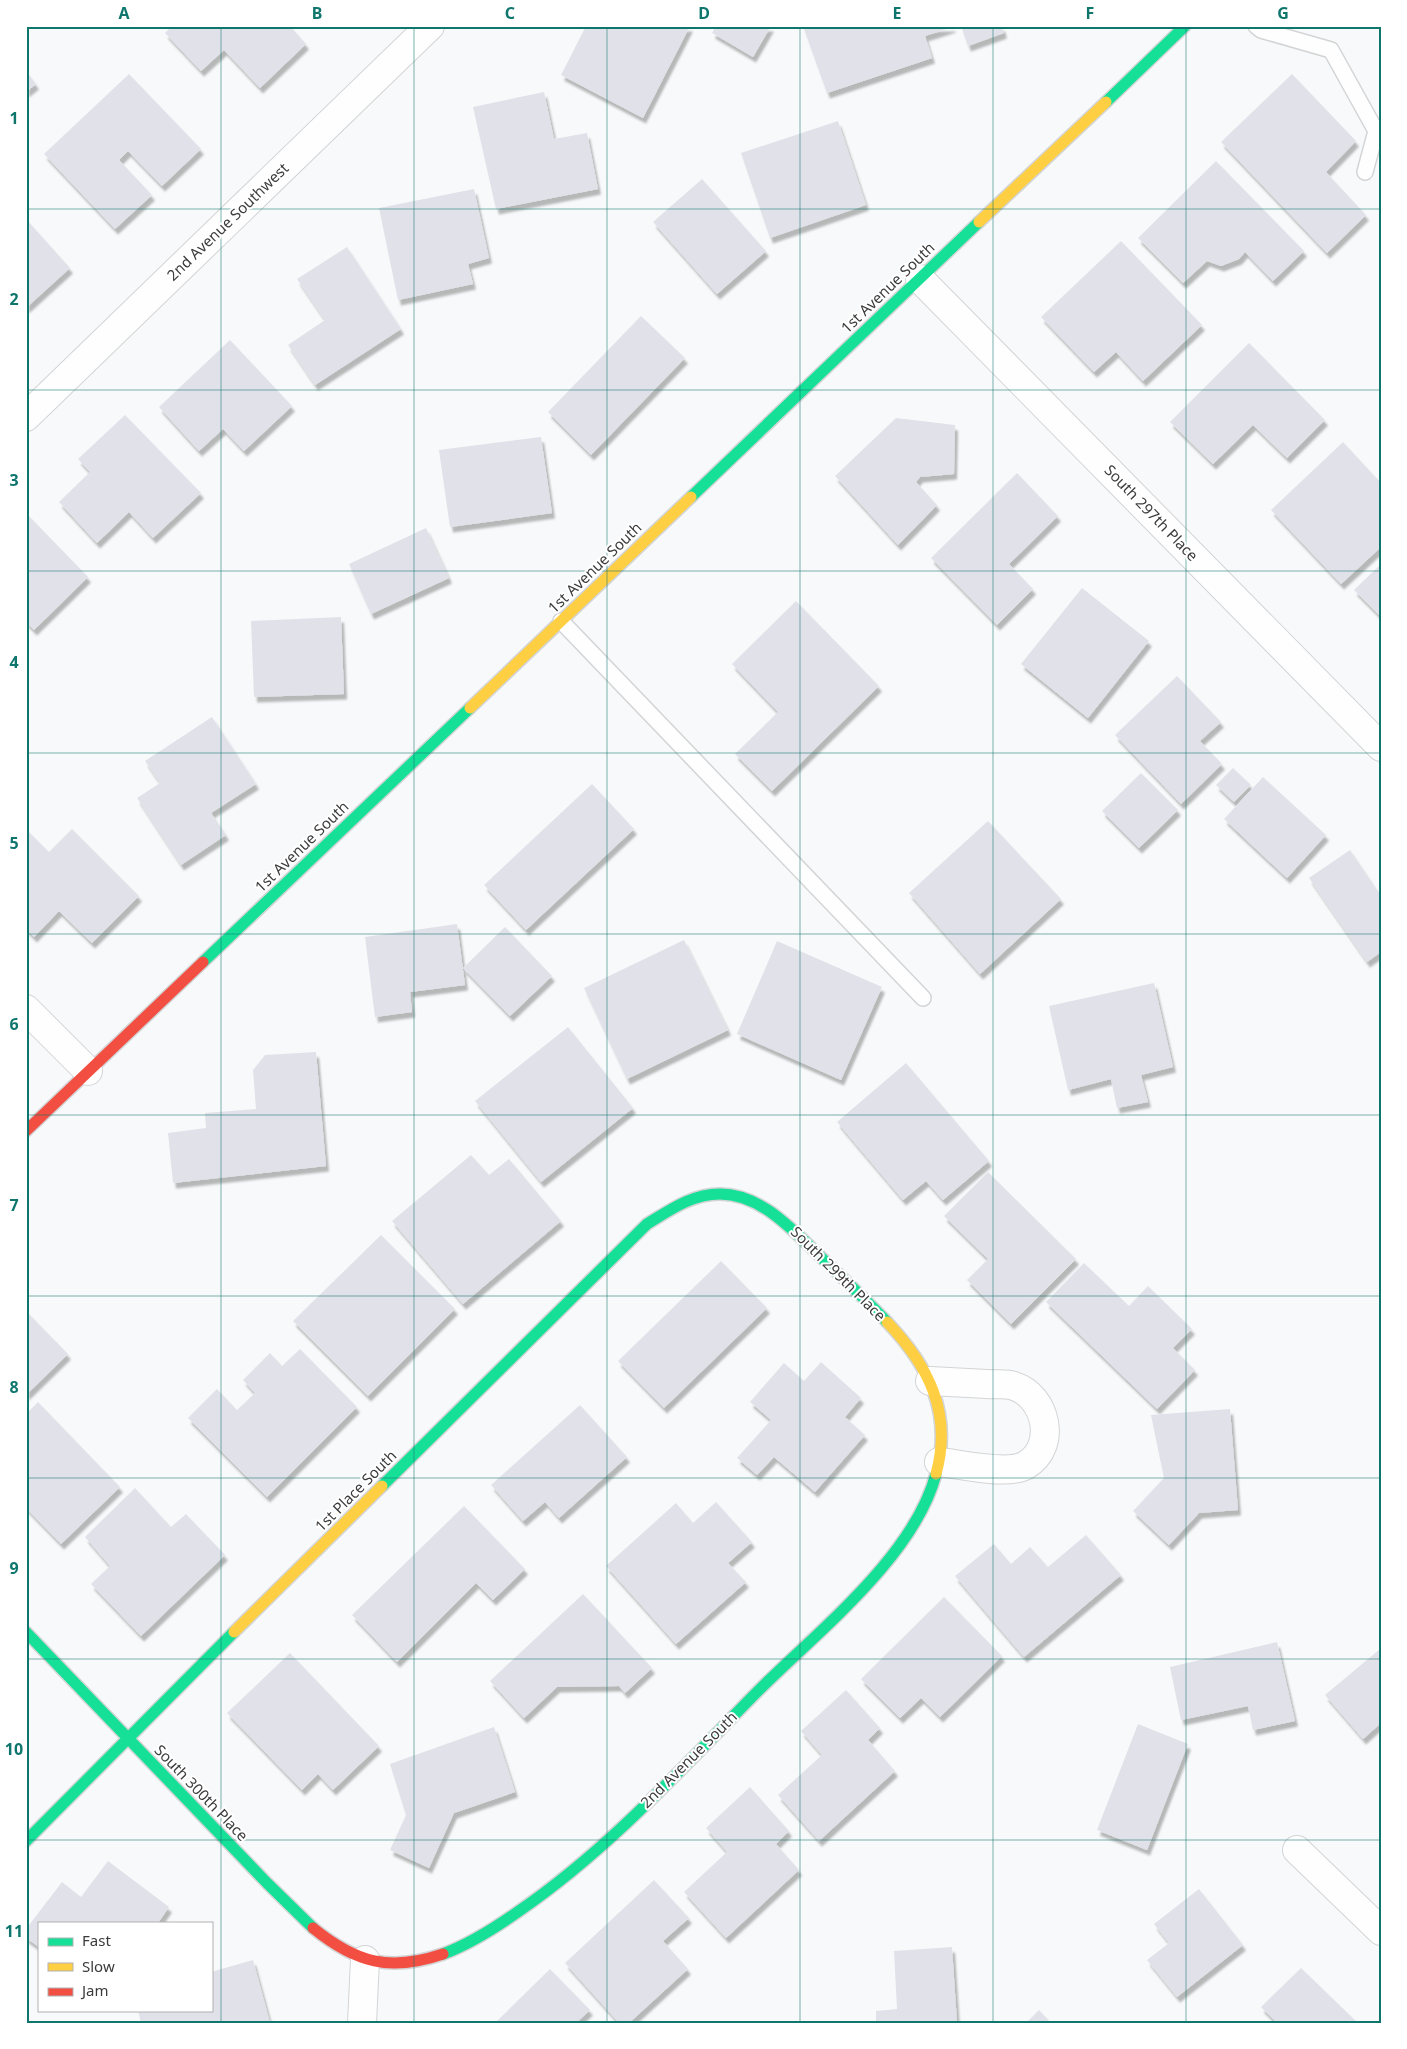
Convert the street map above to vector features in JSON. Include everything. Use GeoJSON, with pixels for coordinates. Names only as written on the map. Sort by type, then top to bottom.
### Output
{"type":"FeatureCollection","features":[{"type":"Feature","properties":{"kind":"street","name":"2nd Avenue Southwest"},"geometry":{"type":"LineString","coordinates":[[26,417],[430,26]]}},
{"type":"Feature","properties":{"kind":"street","name":"1st Avenue South"},"geometry":{"type":"LineString","coordinates":[[26,1131],[1185,26]]}},
{"type":"Feature","properties":{"kind":"street","name":"South 297th Place"},"geometry":{"type":"LineString","coordinates":[[920,278],[1381,747]]}},
{"type":"Feature","properties":{"kind":"street"},"geometry":{"type":"LineString","coordinates":[[26,1009],[88,1071]]}},
{"type":"Feature","properties":{"kind":"street","name":"South 299th Place"},"geometry":{"type":"LineString","coordinates":[[725,1193],[759,1203],[789,1225],[905,1342],[930,1381],[942,1434]]}},
{"type":"Feature","properties":{"kind":"street","name":"1st Place South"},"geometry":{"type":"LineString","coordinates":[[26,1841],[127,1738],[647,1224],[688,1200],[725,1193]]}},
{"type":"Feature","properties":{"kind":"street"},"geometry":{"type":"LineString","coordinates":[[930,1381],[1013,1385],[1026,1392],[1037,1402],[1043,1414],[1045,1428],[1043,1443],[1036,1455],[1026,1465],[1007,1470],[939,1462]]}},
{"type":"Feature","properties":{"kind":"street","name":"2nd Avenue South"},"geometry":{"type":"LineString","coordinates":[[365,1960],[408,1962],[440,1956],[476,1938],[548,1892],[642,1806],[878,1570],[918,1518],[932,1490],[939,1462],[942,1434]]}},
{"type":"Feature","properties":{"kind":"street","name":"South 300th Place"},"geometry":{"type":"LineString","coordinates":[[26,1632],[127,1738],[318,1932],[336,1947],[365,1960]]}},
{"type":"Feature","properties":{"kind":"street"},"geometry":{"type":"LineString","coordinates":[[1297,1850],[1381,1931]]}},
{"type":"Feature","properties":{"kind":"street"},"geometry":{"type":"LineString","coordinates":[[362,2023],[365,1960]]}},
{"type":"Feature","properties":{"kind":"lane"},"geometry":{"type":"LineString","coordinates":[[1262,28],[1331,50],[1376,131],[1365,172]]}},
{"type":"Feature","properties":{"kind":"lane"},"geometry":{"type":"LineString","coordinates":[[561,621],[923,998]]}},
{"type":"Feature","properties":{"kind":"building"},"geometry":{"type":"Polygon","coordinates":[[[172,26],[290,26],[306,44],[260,88],[224,50],[201,71],[165,33],[172,26]]]}},
{"type":"Feature","properties":{"kind":"building"},"geometry":{"type":"Polygon","coordinates":[[[586,26],[690,26],[643,118],[561,75],[586,26]]]}},
{"type":"Feature","properties":{"kind":"building"},"geometry":{"type":"Polygon","coordinates":[[[716,26],[771,26],[753,57],[712,33],[716,26]]]}},
{"type":"Feature","properties":{"kind":"building"},"geometry":{"type":"Polygon","coordinates":[[[803,26],[953,27],[925,36],[932,58],[827,93],[803,26]]]}},
{"type":"Feature","properties":{"kind":"building"},"geometry":{"type":"Polygon","coordinates":[[[961,26],[1002,26],[1004,33],[968,46],[961,26]]]}},
{"type":"Feature","properties":{"kind":"building"},"geometry":{"type":"Polygon","coordinates":[[[26,71],[36,84],[26,92],[26,71]]]}},
{"type":"Feature","properties":{"kind":"building"},"geometry":{"type":"Polygon","coordinates":[[[129,74],[201,149],[162,186],[128,151],[119,160],[152,195],[115,229],[44,154],[129,74]]]}},
{"type":"Feature","properties":{"kind":"building"},"geometry":{"type":"Polygon","coordinates":[[[1292,74],[1356,141],[1326,172],[1366,215],[1327,253],[1221,142],[1292,74]]]}},
{"type":"Feature","properties":{"kind":"building"},"geometry":{"type":"Polygon","coordinates":[[[544,92],[554,139],[587,133],[598,189],[496,209],[473,107],[544,92]]]}},
{"type":"Feature","properties":{"kind":"building"},"geometry":{"type":"Polygon","coordinates":[[[838,121],[866,205],[770,238],[741,153],[838,121]]]}},
{"type":"Feature","properties":{"kind":"building"},"geometry":{"type":"Polygon","coordinates":[[[1216,161],[1304,251],[1273,281],[1245,252],[1239,259],[1221,266],[1207,261],[1183,283],[1138,238],[1216,161]]]}},
{"type":"Feature","properties":{"kind":"building"},"geometry":{"type":"Polygon","coordinates":[[[702,179],[766,251],[717,294],[653,222],[702,179]]]}},
{"type":"Feature","properties":{"kind":"building"},"geometry":{"type":"Polygon","coordinates":[[[474,189],[489,258],[468,264],[473,284],[398,300],[379,208],[474,189]]]}},
{"type":"Feature","properties":{"kind":"building"},"geometry":{"type":"Polygon","coordinates":[[[26,219],[70,268],[26,308],[26,219]]]}},
{"type":"Feature","properties":{"kind":"building"},"geometry":{"type":"Polygon","coordinates":[[[1121,241],[1202,325],[1143,381],[1116,352],[1094,372],[1041,317],[1121,241]]]}},
{"type":"Feature","properties":{"kind":"building"},"geometry":{"type":"Polygon","coordinates":[[[347,247],[401,329],[315,385],[288,345],[325,320],[297,279],[347,247]]]}},
{"type":"Feature","properties":{"kind":"building"},"geometry":{"type":"Polygon","coordinates":[[[641,316],[685,358],[591,455],[548,412],[641,316]]]}},
{"type":"Feature","properties":{"kind":"building"},"geometry":{"type":"Polygon","coordinates":[[[230,340],[292,406],[244,451],[223,429],[199,451],[159,407],[230,340]]]}},
{"type":"Feature","properties":{"kind":"building"},"geometry":{"type":"Polygon","coordinates":[[[1249,343],[1325,420],[1287,458],[1253,425],[1213,464],[1170,422],[1249,343]]]}},
{"type":"Feature","properties":{"kind":"building"},"geometry":{"type":"Polygon","coordinates":[[[125,415],[201,493],[153,538],[129,512],[97,543],[59,502],[90,472],[78,459],[125,415]]]}},
{"type":"Feature","properties":{"kind":"building"},"geometry":{"type":"Polygon","coordinates":[[[896,418],[955,425],[954,474],[920,477],[916,482],[937,505],[898,545],[835,476],[896,418]]]}},
{"type":"Feature","properties":{"kind":"building"},"geometry":{"type":"Polygon","coordinates":[[[541,437],[552,513],[450,527],[439,450],[541,437]]]}},
{"type":"Feature","properties":{"kind":"building"},"geometry":{"type":"Polygon","coordinates":[[[1343,442],[1381,483],[1381,547],[1341,584],[1271,510],[1343,442]]]}},
{"type":"Feature","properties":{"kind":"building"},"geometry":{"type":"Polygon","coordinates":[[[1017,473],[1058,516],[1009,564],[1033,589],[997,625],[931,558],[1017,473]]]}},
{"type":"Feature","properties":{"kind":"building"},"geometry":{"type":"Polygon","coordinates":[[[26,513],[88,577],[34,630],[26,622],[26,513]]]}},
{"type":"Feature","properties":{"kind":"building"},"geometry":{"type":"Polygon","coordinates":[[[426,528],[449,578],[371,614],[349,564],[426,528]]]}},
{"type":"Feature","properties":{"kind":"building"},"geometry":{"type":"Polygon","coordinates":[[[1381,564],[1381,617],[1354,590],[1381,564]]]}},
{"type":"Feature","properties":{"kind":"building"},"geometry":{"type":"Polygon","coordinates":[[[1082,588],[1149,641],[1088,718],[1021,664],[1082,588]]]}},
{"type":"Feature","properties":{"kind":"building"},"geometry":{"type":"Polygon","coordinates":[[[796,601],[879,686],[772,791],[735,754],[778,712],[732,664],[796,601]]]}},
{"type":"Feature","properties":{"kind":"building"},"geometry":{"type":"Polygon","coordinates":[[[341,617],[344,694],[254,697],[251,621],[341,617]]]}},
{"type":"Feature","properties":{"kind":"building"},"geometry":{"type":"Polygon","coordinates":[[[1177,676],[1221,722],[1200,741],[1222,764],[1181,804],[1115,735],[1177,676]]]}},
{"type":"Feature","properties":{"kind":"building"},"geometry":{"type":"Polygon","coordinates":[[[212,717],[256,784],[211,813],[226,835],[181,865],[137,798],[160,783],[145,761],[212,717]]]}},
{"type":"Feature","properties":{"kind":"building"},"geometry":{"type":"Polygon","coordinates":[[[1233,768],[1251,785],[1234,802],[1216,785],[1233,768]]]}},
{"type":"Feature","properties":{"kind":"building"},"geometry":{"type":"Polygon","coordinates":[[[1141,773],[1178,810],[1139,848],[1102,811],[1141,773]]]}},
{"type":"Feature","properties":{"kind":"building"},"geometry":{"type":"Polygon","coordinates":[[[1263,777],[1326,835],[1287,878],[1224,819],[1263,777]]]}},
{"type":"Feature","properties":{"kind":"building"},"geometry":{"type":"Polygon","coordinates":[[[592,784],[634,829],[526,930],[484,885],[592,784]]]}},
{"type":"Feature","properties":{"kind":"building"},"geometry":{"type":"Polygon","coordinates":[[[988,821],[1061,899],[980,974],[909,893],[988,821]]]}},
{"type":"Feature","properties":{"kind":"building"},"geometry":{"type":"Polygon","coordinates":[[[26,829],[49,852],[72,829],[139,896],[92,943],[59,911],[34,937],[26,929],[26,829]]]}},
{"type":"Feature","properties":{"kind":"building"},"geometry":{"type":"Polygon","coordinates":[[[1350,850],[1381,896],[1381,952],[1367,962],[1309,878],[1350,850]]]}},
{"type":"Feature","properties":{"kind":"building"},"geometry":{"type":"Polygon","coordinates":[[[457,924],[465,985],[410,992],[412,1012],[375,1017],[365,937],[457,924]]]}},
{"type":"Feature","properties":{"kind":"building"},"geometry":{"type":"Polygon","coordinates":[[[505,927],[552,976],[510,1016],[463,968],[505,927]]]}},
{"type":"Feature","properties":{"kind":"building"},"geometry":{"type":"Polygon","coordinates":[[[684,940],[728,1030],[627,1079],[584,988],[684,940]]]}},
{"type":"Feature","properties":{"kind":"building"},"geometry":{"type":"Polygon","coordinates":[[[777,941],[882,987],[841,1080],[737,1034],[777,941]]]}},
{"type":"Feature","properties":{"kind":"building"},"geometry":{"type":"Polygon","coordinates":[[[1154,983],[1173,1067],[1141,1075],[1148,1102],[1117,1108],[1111,1079],[1068,1090],[1049,1006],[1154,983]]]}},
{"type":"Feature","properties":{"kind":"building"},"geometry":{"type":"Polygon","coordinates":[[[568,1027],[633,1108],[541,1182],[475,1101],[568,1027]]]}},
{"type":"Feature","properties":{"kind":"building"},"geometry":{"type":"Polygon","coordinates":[[[316,1052],[326,1166],[173,1183],[168,1133],[206,1128],[205,1113],[256,1109],[253,1070],[265,1055],[316,1052]]]}},
{"type":"Feature","properties":{"kind":"building"},"geometry":{"type":"Polygon","coordinates":[[[906,1063],[989,1161],[943,1200],[926,1181],[903,1200],[837,1122],[906,1063]]]}},
{"type":"Feature","properties":{"kind":"building"},"geometry":{"type":"Polygon","coordinates":[[[471,1155],[489,1175],[509,1159],[561,1221],[463,1304],[392,1221],[471,1155]]]}},
{"type":"Feature","properties":{"kind":"building"},"geometry":{"type":"Polygon","coordinates":[[[988,1172],[1076,1259],[1011,1324],[967,1280],[988,1259],[944,1216],[988,1172]]]}},
{"type":"Feature","properties":{"kind":"building"},"geometry":{"type":"Polygon","coordinates":[[[381,1235],[455,1309],[368,1396],[293,1321],[381,1235]]]}},
{"type":"Feature","properties":{"kind":"building"},"geometry":{"type":"Polygon","coordinates":[[[721,1261],[767,1308],[664,1408],[618,1361],[721,1261]]]}},
{"type":"Feature","properties":{"kind":"building"},"geometry":{"type":"Polygon","coordinates":[[[1084,1263],[1129,1306],[1148,1286],[1192,1329],[1173,1348],[1195,1370],[1157,1409],[1046,1302],[1084,1263]]]}},
{"type":"Feature","properties":{"kind":"building"},"geometry":{"type":"Polygon","coordinates":[[[26,1311],[68,1354],[26,1395],[26,1311]]]}},
{"type":"Feature","properties":{"kind":"building"},"geometry":{"type":"Polygon","coordinates":[[[300,1349],[357,1407],[267,1497],[188,1418],[217,1389],[237,1410],[255,1393],[243,1380],[270,1353],[282,1366],[300,1349]]]}},
{"type":"Feature","properties":{"kind":"building"},"geometry":{"type":"Polygon","coordinates":[[[821,1362],[861,1398],[845,1417],[865,1435],[815,1492],[774,1457],[757,1475],[737,1458],[771,1420],[750,1402],[784,1363],[804,1381],[821,1362]]]}},
{"type":"Feature","properties":{"kind":"building"},"geometry":{"type":"Polygon","coordinates":[[[38,1402],[120,1487],[61,1544],[26,1508],[26,1414],[38,1402]]]}},
{"type":"Feature","properties":{"kind":"building"},"geometry":{"type":"Polygon","coordinates":[[[580,1405],[627,1457],[559,1518],[545,1502],[523,1521],[491,1485],[580,1405]]]}},
{"type":"Feature","properties":{"kind":"building"},"geometry":{"type":"Polygon","coordinates":[[[1230,1409],[1238,1510],[1199,1513],[1169,1545],[1133,1511],[1164,1478],[1151,1415],[1230,1409]]]}},
{"type":"Feature","properties":{"kind":"building"},"geometry":{"type":"Polygon","coordinates":[[[135,1488],[171,1527],[186,1514],[225,1555],[141,1636],[91,1584],[110,1566],[85,1537],[135,1488]]]}},
{"type":"Feature","properties":{"kind":"building"},"geometry":{"type":"Polygon","coordinates":[[[716,1502],[752,1542],[728,1563],[746,1582],[676,1644],[606,1566],[676,1503],[693,1523],[716,1502]]]}},
{"type":"Feature","properties":{"kind":"building"},"geometry":{"type":"Polygon","coordinates":[[[464,1506],[525,1569],[493,1600],[476,1583],[397,1662],[352,1615],[464,1506]]]}},
{"type":"Feature","properties":{"kind":"building"},"geometry":{"type":"Polygon","coordinates":[[[1086,1535],[1121,1575],[1024,1657],[955,1576],[994,1544],[1011,1564],[1030,1547],[1048,1567],[1086,1535]]]}},
{"type":"Feature","properties":{"kind":"building"},"geometry":{"type":"Polygon","coordinates":[[[583,1594],[652,1668],[625,1693],[619,1686],[557,1687],[524,1718],[490,1681],[583,1594]]]}},
{"type":"Feature","properties":{"kind":"building"},"geometry":{"type":"Polygon","coordinates":[[[944,1597],[1002,1656],[940,1717],[921,1698],[900,1718],[861,1679],[944,1597]]]}},
{"type":"Feature","properties":{"kind":"building"},"geometry":{"type":"Polygon","coordinates":[[[1277,1642],[1295,1721],[1253,1730],[1248,1706],[1181,1720],[1170,1667],[1277,1642]]]}},
{"type":"Feature","properties":{"kind":"building"},"geometry":{"type":"Polygon","coordinates":[[[1380,1649],[1381,1723],[1363,1739],[1325,1695],[1380,1649]]]}},
{"type":"Feature","properties":{"kind":"building"},"geometry":{"type":"Polygon","coordinates":[[[290,1653],[379,1746],[333,1790],[318,1774],[302,1790],[227,1713],[290,1653]]]}},
{"type":"Feature","properties":{"kind":"building"},"geometry":{"type":"Polygon","coordinates":[[[846,1690],[880,1728],[868,1740],[895,1771],[819,1841],[778,1795],[822,1755],[801,1731],[846,1690]]]}},
{"type":"Feature","properties":{"kind":"building"},"geometry":{"type":"Polygon","coordinates":[[[1138,1724],[1188,1744],[1147,1850],[1097,1830],[1138,1724]]]}},
{"type":"Feature","properties":{"kind":"building"},"geometry":{"type":"Polygon","coordinates":[[[494,1727],[515,1792],[454,1813],[429,1868],[390,1850],[406,1815],[390,1764],[494,1727]]]}},
{"type":"Feature","properties":{"kind":"building"},"geometry":{"type":"Polygon","coordinates":[[[750,1787],[789,1831],[776,1844],[799,1870],[726,1938],[684,1892],[727,1852],[706,1828],[750,1787]]]}},
{"type":"Feature","properties":{"kind":"building"},"geometry":{"type":"Polygon","coordinates":[[[108,1861],[169,1907],[159,1922],[38,1922],[38,1946],[26,1938],[26,1929],[62,1882],[81,1897],[108,1861]]]}},
{"type":"Feature","properties":{"kind":"building"},"geometry":{"type":"Polygon","coordinates":[[[654,1880],[689,1918],[663,1941],[688,1969],[629,2023],[619,2023],[565,1963],[654,1880]]]}},
{"type":"Feature","properties":{"kind":"building"},"geometry":{"type":"Polygon","coordinates":[[[1199,1889],[1243,1945],[1177,1997],[1147,1960],[1169,1943],[1154,1924],[1199,1889]]]}},
{"type":"Feature","properties":{"kind":"building"},"geometry":{"type":"Polygon","coordinates":[[[952,1947],[957,2023],[876,2023],[876,2011],[897,2009],[894,1951],[952,1947]]]}},
{"type":"Feature","properties":{"kind":"building"},"geometry":{"type":"Polygon","coordinates":[[[253,1960],[270,2023],[141,2023],[138,2012],[212,2012],[212,1972],[253,1960]]]}},
{"type":"Feature","properties":{"kind":"building"},"geometry":{"type":"Polygon","coordinates":[[[1301,1968],[1358,2023],[1277,2023],[1261,2007],[1301,1968]]]}},
{"type":"Feature","properties":{"kind":"building"},"geometry":{"type":"Polygon","coordinates":[[[550,1969],[590,2010],[576,2023],[495,2023],[550,1969]]]}},
{"type":"Feature","properties":{"kind":"building"},"geometry":{"type":"Polygon","coordinates":[[[1039,2010],[1051,2023],[1026,2023],[1039,2010]]]}},
{"type":"Feature","properties":{"kind":"traffic: fast"},"geometry":{"type":"LineString","coordinates":[[1106,102],[1185,26]]}},
{"type":"Feature","properties":{"kind":"traffic: fast"},"geometry":{"type":"LineString","coordinates":[[691,497],[979,222]]}},
{"type":"Feature","properties":{"kind":"traffic: fast"},"geometry":{"type":"LineString","coordinates":[[203,962],[470,708]]}},
{"type":"Feature","properties":{"kind":"traffic: fast"},"geometry":{"type":"LineString","coordinates":[[382,1486],[647,1224],[664,1213],[700,1197],[720,1194],[736,1196],[765,1208],[792,1229],[887,1322]]}},
{"type":"Feature","properties":{"kind":"traffic: fast"},"geometry":{"type":"LineString","coordinates":[[443,1954],[492,1929],[552,1887],[614,1835],[643,1807],[758,1691],[861,1592],[886,1564],[907,1535],[924,1505],[936,1474]]}},
{"type":"Feature","properties":{"kind":"traffic: fast"},"geometry":{"type":"LineString","coordinates":[[26,1632],[267,1883],[313,1928]]}},
{"type":"Feature","properties":{"kind":"traffic: fast"},"geometry":{"type":"LineString","coordinates":[[26,1841],[234,1632]]}},
{"type":"Feature","properties":{"kind":"traffic: slow"},"geometry":{"type":"LineString","coordinates":[[979,222],[1106,102]]}},
{"type":"Feature","properties":{"kind":"traffic: slow"},"geometry":{"type":"LineString","coordinates":[[470,708],[691,497]]}},
{"type":"Feature","properties":{"kind":"traffic: slow"},"geometry":{"type":"LineString","coordinates":[[887,1322],[914,1355],[933,1391],[939,1410],[941,1431],[936,1474]]}},
{"type":"Feature","properties":{"kind":"traffic: slow"},"geometry":{"type":"LineString","coordinates":[[234,1632],[382,1486]]}},
{"type":"Feature","properties":{"kind":"traffic: jam"},"geometry":{"type":"LineString","coordinates":[[26,1131],[203,962]]}},
{"type":"Feature","properties":{"kind":"traffic: jam"},"geometry":{"type":"LineString","coordinates":[[313,1928],[344,1949],[374,1961],[406,1962],[443,1954]]}}]}
